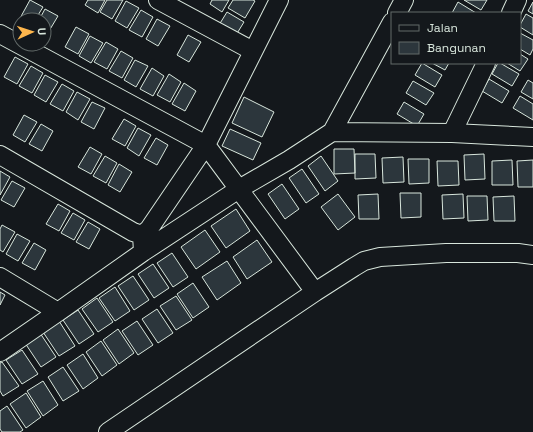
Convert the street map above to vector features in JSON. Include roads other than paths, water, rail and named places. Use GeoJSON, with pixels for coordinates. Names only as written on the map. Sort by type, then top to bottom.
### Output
{"type":"FeatureCollection","features":[{"type":"Feature","properties":{"kind":"street"},"geometry":{"type":"LineString","coordinates":[[158,0],[253,51]]}},
{"type":"Feature","properties":{"kind":"street"},"geometry":{"type":"LineString","coordinates":[[143,243],[149,229],[206,145],[279,0]]}},
{"type":"Feature","properties":{"kind":"street"},"geometry":{"type":"LineString","coordinates":[[398,12],[404,0]]}},
{"type":"Feature","properties":{"kind":"street"},"geometry":{"type":"LineString","coordinates":[[511,12],[517,0]]}},
{"type":"Feature","properties":{"kind":"street"},"geometry":{"type":"LineString","coordinates":[[0,352],[58,312],[143,243],[240,189],[332,132],[391,24]]}},
{"type":"Feature","properties":{"kind":"street"},"geometry":{"type":"LineString","coordinates":[[0,34],[206,145],[315,292]]}},
{"type":"Feature","properties":{"kind":"street"},"geometry":{"type":"LineString","coordinates":[[452,133],[486,64]]}},
{"type":"Feature","properties":{"kind":"street"},"geometry":{"type":"LineString","coordinates":[[332,132],[452,133],[533,137]]}},
{"type":"Feature","properties":{"kind":"street"},"geometry":{"type":"LineString","coordinates":[[0,155],[133,232],[143,243]]}},
{"type":"Feature","properties":{"kind":"street"},"geometry":{"type":"LineString","coordinates":[[108,432],[315,292],[364,261],[380,257],[446,253],[518,253],[533,255]]}},
{"type":"Feature","properties":{"kind":"street"},"geometry":{"type":"LineString","coordinates":[[0,278],[58,312]]}}]}
